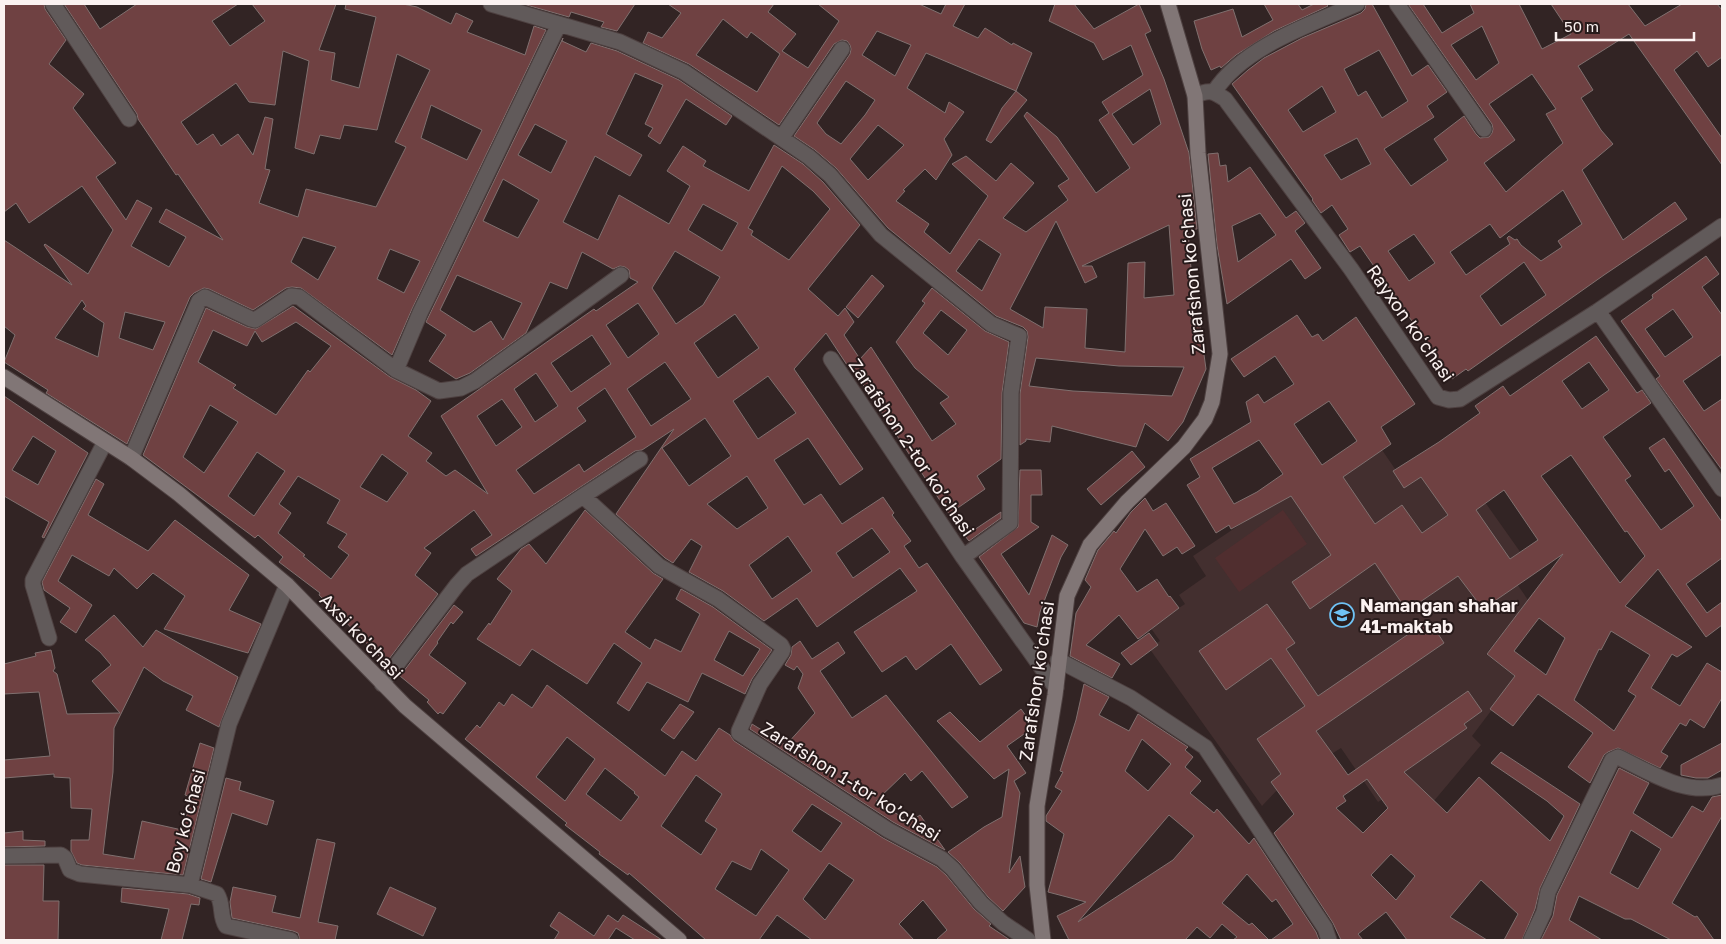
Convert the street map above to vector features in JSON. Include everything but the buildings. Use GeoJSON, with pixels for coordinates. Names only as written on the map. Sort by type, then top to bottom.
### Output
{"type":"FeatureCollection","features":[{"type":"Feature","properties":{"kind":"street"},"geometry":{"type":"LineString","coordinates":[[53,4],[129,119]]}},
{"type":"Feature","properties":{"kind":"street","name":"Zarafshon 2-tor koʼchasi"},"geometry":{"type":"LineString","coordinates":[[491,4],[620,42],[684,72],[810,156],[830,175],[881,235],[991,324],[1019,336],[1011,393],[1010,523],[963,557]]}},
{"type":"Feature","properties":{"kind":"street","name":"Zarafshon koʻchasi"},"geometry":{"type":"LineString","coordinates":[[1043,940],[1037,885],[1037,806],[1056,688],[1067,596],[1090,545],[1127,502],[1184,447],[1205,419],[1212,402],[1220,354],[1198,153],[1195,96],[1168,4]]}},
{"type":"Feature","properties":{"kind":"street"},"geometry":{"type":"LineString","coordinates":[[1195,96],[1203,92],[1214,92],[1228,73],[1260,49],[1357,4]]}},
{"type":"Feature","properties":{"kind":"street"},"geometry":{"type":"LineString","coordinates":[[1396,4],[1484,129]]}},
{"type":"Feature","properties":{"kind":"street"},"geometry":{"type":"LineString","coordinates":[[396,370],[420,313],[559,24]]}},
{"type":"Feature","properties":{"kind":"street"},"geometry":{"type":"LineString","coordinates":[[782,137],[842,49]]}},
{"type":"Feature","properties":{"kind":"street","name":"Rayxon koʻchasi"},"geometry":{"type":"LineString","coordinates":[[1214,92],[1225,99],[1351,269],[1438,397],[1449,400],[1460,398],[1598,311],[1722,226]]}},
{"type":"Feature","properties":{"kind":"street"},"geometry":{"type":"LineString","coordinates":[[131,458],[199,301],[205,297],[254,320],[291,296],[299,297],[396,370],[439,391],[461,388],[475,381],[621,275]]}},
{"type":"Feature","properties":{"kind":"street"},"geometry":{"type":"LineString","coordinates":[[1598,311],[1722,489]]}},
{"type":"Feature","properties":{"kind":"street","name":"Zarafshon 2-tor koʼchasi"},"geometry":{"type":"LineString","coordinates":[[831,359],[963,557],[1056,688]]}},
{"type":"Feature","properties":{"kind":"street","name":"Axsi ko'chasi"},"geometry":{"type":"LineString","coordinates":[[4,377],[131,458],[179,494],[287,585],[405,706],[680,940]]}},
{"type":"Feature","properties":{"kind":"street"},"geometry":{"type":"LineString","coordinates":[[49,638],[33,580],[105,442]]}},
{"type":"Feature","properties":{"kind":"street"},"geometry":{"type":"LineString","coordinates":[[382,684],[467,574],[640,459]]}},
{"type":"Feature","properties":{"kind":"street","name":"Zarafshon 1-tor koʼchasi"},"geometry":{"type":"LineString","coordinates":[[583,496],[659,566],[718,599],[783,648],[760,684],[739,731],[740,733],[888,830],[942,859],[1003,923],[1028,940]]}},
{"type":"Feature","properties":{"kind":"street","name":"Boy koʻchasi"},"geometry":{"type":"LineString","coordinates":[[4,856],[61,855],[65,858],[70,870],[73,872],[190,886],[229,724],[287,585]]}},
{"type":"Feature","properties":{"kind":"street"},"geometry":{"type":"LineString","coordinates":[[1058,660],[1131,698],[1205,747],[1325,928],[1329,940]]}},
{"type":"Feature","properties":{"kind":"street"},"geometry":{"type":"LineString","coordinates":[[1531,940],[1544,912],[1548,892],[1612,760],[1618,757],[1674,783],[1696,789],[1711,789],[1722,785]]}},
{"type":"Feature","properties":{"kind":"street"},"geometry":{"type":"LineString","coordinates":[[190,886],[218,894],[221,901],[222,920],[226,926],[291,940]]}},
{"type":"Feature","properties":{"kind":"shaded area","name":"Namangan shahar 41-maktab"},"geometry":{"type":"Polygon","coordinates":[[[1380,447],[1406,485],[1453,457],[1521,553],[1517,584],[1528,600],[1486,654],[1518,679],[1472,736],[1481,745],[1433,802],[1407,784],[1378,802],[1341,748],[1281,786],[1262,806],[1149,648],[1160,641],[1150,627],[1185,604],[1179,595],[1206,576],[1193,556],[1262,510],[1380,447]]]}},
{"type":"Feature","properties":{"kind":"shaded area"},"geometry":{"type":"Polygon","coordinates":[[[1283,510],[1307,544],[1239,592],[1215,558],[1283,510]]]}},
{"type":"Feature","properties":{"kind":"place","name":"Namangan shahar 41-maktab"},"geometry":{"type":"Point","coordinates":[1342,615]}}]}
